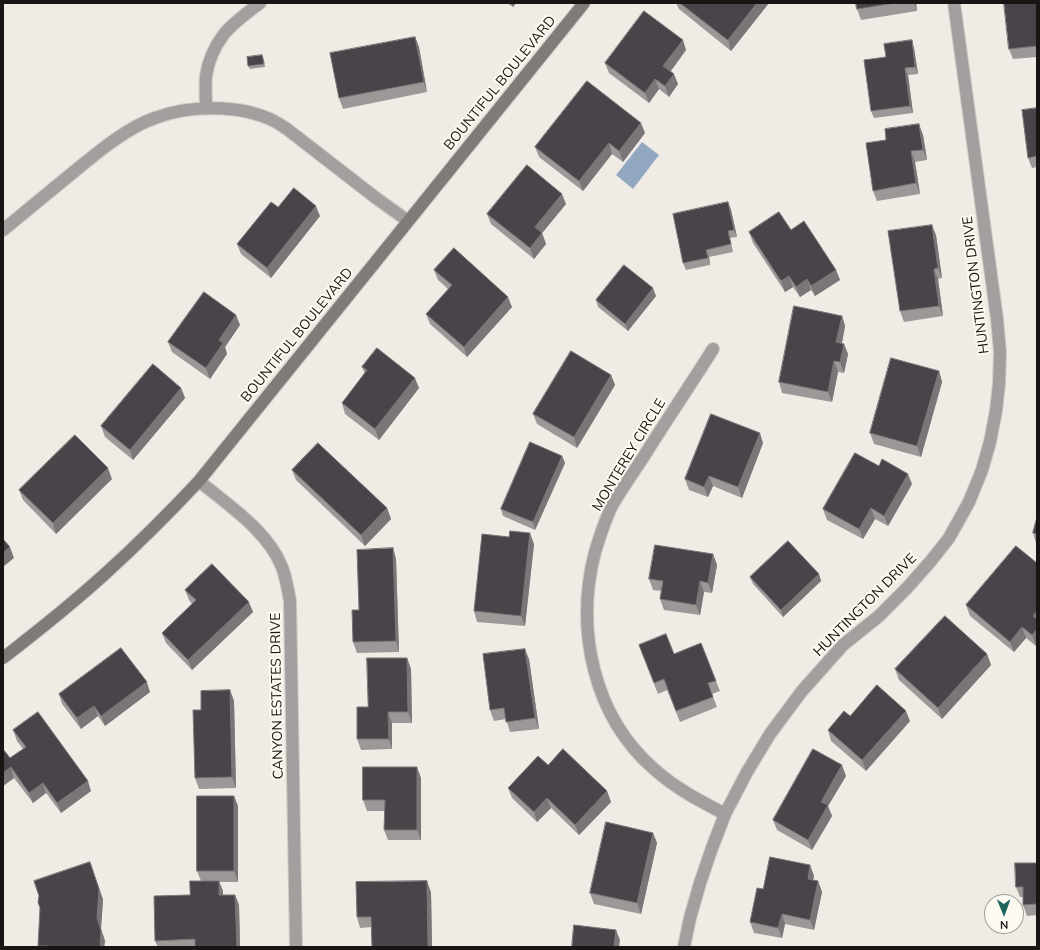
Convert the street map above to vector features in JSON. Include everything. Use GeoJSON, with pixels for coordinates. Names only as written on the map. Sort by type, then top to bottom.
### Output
{"type":"FeatureCollection","features":[{"type":"Feature","properties":{"kind":"main road","name":"BOUNTIFUL BOULEVARD"},"geometry":{"type":"LineString","coordinates":[[3,658],[60,613],[105,574],[138,544],[199,481],[584,3]]}},
{"type":"Feature","properties":{"kind":"street"},"geometry":{"type":"LineString","coordinates":[[206,108],[206,76],[215,49],[225,33],[240,18],[260,3]]}},
{"type":"Feature","properties":{"kind":"street","name":"HUNTINGTON DRIVE"},"geometry":{"type":"LineString","coordinates":[[684,947],[690,918],[712,848],[726,814],[747,772],[770,734],[802,691],[843,645],[879,616],[930,562],[949,538],[982,470],[990,442],[996,410],[999,384],[1000,352],[998,325],[954,3]]}},
{"type":"Feature","properties":{"kind":"street"},"geometry":{"type":"LineString","coordinates":[[3,230],[100,150],[139,125],[169,113],[206,108],[243,111],[273,120],[408,221]]}},
{"type":"Feature","properties":{"kind":"street","name":"MONTEREY CIRCLE"},"geometry":{"type":"LineString","coordinates":[[713,349],[613,505],[600,536],[591,568],[587,622],[589,650],[596,676],[605,702],[617,727],[634,749],[653,769],[674,786],[697,800],[726,814]]}},
{"type":"Feature","properties":{"kind":"street","name":"CANYON ESTATES DRIVE"},"geometry":{"type":"LineString","coordinates":[[199,481],[241,516],[273,549],[282,566],[288,584],[290,601],[296,947]]}},
{"type":"Feature","properties":{"kind":"water"},"geometry":{"type":"Polygon","coordinates":[[[642,142],[659,155],[633,189],[616,175],[642,142]]]}},
{"type":"Feature","properties":{"kind":"building"},"geometry":{"type":"Polygon","coordinates":[[[680,3],[757,3],[728,40],[680,3]]]}},
{"type":"Feature","properties":{"kind":"building"},"geometry":{"type":"Polygon","coordinates":[[[856,3],[895,3],[857,9],[856,3]]]}},
{"type":"Feature","properties":{"kind":"building"},"geometry":{"type":"Polygon","coordinates":[[[1004,3],[1037,3],[1037,46],[1009,49],[1004,3]]]}},
{"type":"Feature","properties":{"kind":"building"},"geometry":{"type":"Polygon","coordinates":[[[644,11],[683,40],[663,66],[674,74],[665,86],[655,79],[645,93],[605,63],[644,11]]]}},
{"type":"Feature","properties":{"kind":"building"},"geometry":{"type":"Polygon","coordinates":[[[415,37],[424,82],[339,98],[330,53],[415,37]]]}},
{"type":"Feature","properties":{"kind":"building"},"geometry":{"type":"Polygon","coordinates":[[[912,40],[915,67],[905,68],[910,106],[871,111],[864,60],[886,57],[884,44],[912,40]]]}},
{"type":"Feature","properties":{"kind":"building"},"geometry":{"type":"Polygon","coordinates":[[[262,55],[264,64],[248,66],[247,57],[262,55]]]}},
{"type":"Feature","properties":{"kind":"building"},"geometry":{"type":"Polygon","coordinates":[[[587,81],[641,123],[619,151],[609,143],[579,181],[535,147],[587,81]]]}},
{"type":"Feature","properties":{"kind":"building"},"geometry":{"type":"Polygon","coordinates":[[[1037,108],[1037,156],[1028,158],[1022,110],[1037,108]]]}},
{"type":"Feature","properties":{"kind":"building"},"geometry":{"type":"Polygon","coordinates":[[[919,124],[923,150],[911,151],[916,183],[873,191],[866,143],[886,140],[885,129],[919,124]]]}},
{"type":"Feature","properties":{"kind":"building"},"geometry":{"type":"Polygon","coordinates":[[[527,165],[562,194],[535,227],[542,233],[530,248],[487,214],[527,165]]]}},
{"type":"Feature","properties":{"kind":"building"},"geometry":{"type":"Polygon","coordinates":[[[294,188],[316,206],[267,268],[237,244],[271,202],[278,207],[294,188]]]}},
{"type":"Feature","properties":{"kind":"building"},"geometry":{"type":"Polygon","coordinates":[[[728,202],[734,230],[728,231],[731,244],[706,250],[708,258],[683,263],[673,214],[728,202]]]}},
{"type":"Feature","properties":{"kind":"building"},"geometry":{"type":"Polygon","coordinates":[[[779,212],[791,230],[804,221],[836,270],[811,286],[807,279],[796,287],[789,276],[781,281],[749,232],[779,212]]]}},
{"type":"Feature","properties":{"kind":"building"},"geometry":{"type":"Polygon","coordinates":[[[932,225],[938,268],[934,269],[939,306],[900,311],[888,231],[932,225]]]}},
{"type":"Feature","properties":{"kind":"building"},"geometry":{"type":"Polygon","coordinates":[[[454,248],[508,297],[464,347],[426,314],[452,285],[434,270],[454,248]]]}},
{"type":"Feature","properties":{"kind":"building"},"geometry":{"type":"Polygon","coordinates":[[[624,265],[653,288],[625,324],[596,300],[624,265]]]}},
{"type":"Feature","properties":{"kind":"building"},"geometry":{"type":"Polygon","coordinates":[[[204,292],[236,315],[219,340],[223,343],[206,368],[168,342],[204,292]]]}},
{"type":"Feature","properties":{"kind":"building"},"geometry":{"type":"Polygon","coordinates":[[[794,306],[842,316],[836,342],[844,344],[840,362],[834,361],[828,392],[779,382],[794,306]]]}},
{"type":"Feature","properties":{"kind":"building"},"geometry":{"type":"Polygon","coordinates":[[[377,348],[415,378],[375,429],[342,403],[367,370],[362,367],[377,348]]]}},
{"type":"Feature","properties":{"kind":"building"},"geometry":{"type":"Polygon","coordinates":[[[571,351],[611,375],[574,437],[533,414],[571,351]]]}},
{"type":"Feature","properties":{"kind":"building"},"geometry":{"type":"Polygon","coordinates":[[[891,358],[939,371],[917,446],[870,433],[891,358]]]}},
{"type":"Feature","properties":{"kind":"building"},"geometry":{"type":"Polygon","coordinates":[[[153,364],[181,388],[130,450],[101,426],[153,364]]]}},
{"type":"Feature","properties":{"kind":"building"},"geometry":{"type":"Polygon","coordinates":[[[711,414],[760,433],[738,487],[709,476],[704,487],[685,479],[711,414]]]}},
{"type":"Feature","properties":{"kind":"building"},"geometry":{"type":"Polygon","coordinates":[[[75,435],[108,468],[53,523],[19,490],[75,435]]]}},
{"type":"Feature","properties":{"kind":"building"},"geometry":{"type":"Polygon","coordinates":[[[530,442],[562,456],[533,522],[501,509],[530,442]]]}},
{"type":"Feature","properties":{"kind":"building"},"geometry":{"type":"Polygon","coordinates":[[[318,443],[387,508],[361,535],[292,470],[318,443]]]}},
{"type":"Feature","properties":{"kind":"building"},"geometry":{"type":"Polygon","coordinates":[[[855,453],[879,466],[882,459],[908,474],[884,516],[871,508],[859,529],[823,509],[855,453]]]}},
{"type":"Feature","properties":{"kind":"building"},"geometry":{"type":"Polygon","coordinates":[[[1037,517],[1037,534],[1033,533],[1037,517]]]}},
{"type":"Feature","properties":{"kind":"building"},"geometry":{"type":"Polygon","coordinates":[[[510,531],[530,533],[521,616],[474,611],[482,534],[509,537],[510,531]]]}},
{"type":"Feature","properties":{"kind":"building"},"geometry":{"type":"Polygon","coordinates":[[[3,539],[10,547],[3,553],[3,539]]]}},
{"type":"Feature","properties":{"kind":"building"},"geometry":{"type":"Polygon","coordinates":[[[788,541],[819,574],[781,610],[750,577],[788,541]]]}},
{"type":"Feature","properties":{"kind":"building"},"geometry":{"type":"Polygon","coordinates":[[[655,545],[713,554],[708,583],[700,581],[696,605],[660,599],[663,581],[649,579],[655,545]]]}},
{"type":"Feature","properties":{"kind":"building"},"geometry":{"type":"Polygon","coordinates":[[[1016,546],[1037,563],[1037,611],[1033,616],[1037,619],[1037,629],[1032,635],[1022,627],[1010,642],[966,605],[1016,546]]]}},
{"type":"Feature","properties":{"kind":"building"},"geometry":{"type":"Polygon","coordinates":[[[393,548],[396,641],[353,642],[352,610],[359,610],[357,550],[393,548]]]}},
{"type":"Feature","properties":{"kind":"building"},"geometry":{"type":"Polygon","coordinates":[[[212,564],[249,602],[188,660],[162,633],[196,600],[185,590],[212,564]]]}},
{"type":"Feature","properties":{"kind":"building"},"geometry":{"type":"Polygon","coordinates":[[[945,616],[987,654],[938,708],[895,669],[945,616]]]}},
{"type":"Feature","properties":{"kind":"building"},"geometry":{"type":"Polygon","coordinates":[[[666,634],[674,654],[701,643],[716,681],[708,683],[713,697],[676,711],[664,679],[654,683],[639,645],[666,634]]]}},
{"type":"Feature","properties":{"kind":"building"},"geometry":{"type":"Polygon","coordinates":[[[121,648],[147,682],[101,716],[94,706],[77,718],[59,694],[121,648]]]}},
{"type":"Feature","properties":{"kind":"building"},"geometry":{"type":"Polygon","coordinates":[[[525,649],[535,718],[506,722],[504,708],[490,710],[483,654],[525,649]]]}},
{"type":"Feature","properties":{"kind":"building"},"geometry":{"type":"Polygon","coordinates":[[[367,658],[407,658],[408,712],[388,712],[389,739],[357,739],[357,707],[368,707],[367,658]]]}},
{"type":"Feature","properties":{"kind":"building"},"geometry":{"type":"Polygon","coordinates":[[[877,685],[906,711],[862,760],[828,730],[844,711],[850,716],[877,685]]]}},
{"type":"Feature","properties":{"kind":"building"},"geometry":{"type":"Polygon","coordinates":[[[230,690],[232,777],[195,778],[193,710],[201,710],[201,691],[230,690]]]}},
{"type":"Feature","properties":{"kind":"building"},"geometry":{"type":"Polygon","coordinates":[[[38,712],[88,781],[57,803],[43,783],[29,793],[11,767],[3,773],[3,749],[10,758],[26,747],[13,730],[38,712]]]}},
{"type":"Feature","properties":{"kind":"building"},"geometry":{"type":"Polygon","coordinates":[[[563,749],[607,791],[575,825],[547,798],[534,812],[508,788],[538,756],[548,765],[563,749]]]}},
{"type":"Feature","properties":{"kind":"building"},"geometry":{"type":"Polygon","coordinates":[[[813,749],[842,765],[821,802],[828,805],[808,840],[773,820],[813,749]]]}},
{"type":"Feature","properties":{"kind":"building"},"geometry":{"type":"Polygon","coordinates":[[[363,767],[417,767],[417,830],[384,830],[385,800],[363,800],[363,767]]]}},
{"type":"Feature","properties":{"kind":"building"},"geometry":{"type":"Polygon","coordinates":[[[197,796],[234,796],[234,871],[197,871],[197,796]]]}},
{"type":"Feature","properties":{"kind":"building"},"geometry":{"type":"Polygon","coordinates":[[[606,822],[653,833],[637,903],[590,893],[606,822]]]}},
{"type":"Feature","properties":{"kind":"building"},"geometry":{"type":"Polygon","coordinates":[[[770,857],[810,865],[808,879],[818,881],[810,920],[782,914],[778,928],[750,922],[757,888],[763,889],[770,857]]]}},
{"type":"Feature","properties":{"kind":"building"},"geometry":{"type":"Polygon","coordinates":[[[90,862],[99,889],[97,918],[101,930],[100,947],[38,946],[40,908],[38,902],[39,896],[34,881],[90,862]]]}},
{"type":"Feature","properties":{"kind":"building"},"geometry":{"type":"Polygon","coordinates":[[[1015,863],[1037,863],[1037,904],[1024,905],[1023,887],[1016,887],[1015,863]]]}},
{"type":"Feature","properties":{"kind":"building"},"geometry":{"type":"Polygon","coordinates":[[[190,881],[219,881],[219,895],[235,895],[237,947],[195,947],[195,939],[155,941],[154,896],[190,895],[190,881]]]}},
{"type":"Feature","properties":{"kind":"building"},"geometry":{"type":"Polygon","coordinates":[[[427,881],[428,947],[372,947],[371,917],[357,917],[356,882],[427,881]]]}},
{"type":"Feature","properties":{"kind":"building"},"geometry":{"type":"Polygon","coordinates":[[[574,925],[616,930],[614,947],[572,947],[574,925]]]}}]}
